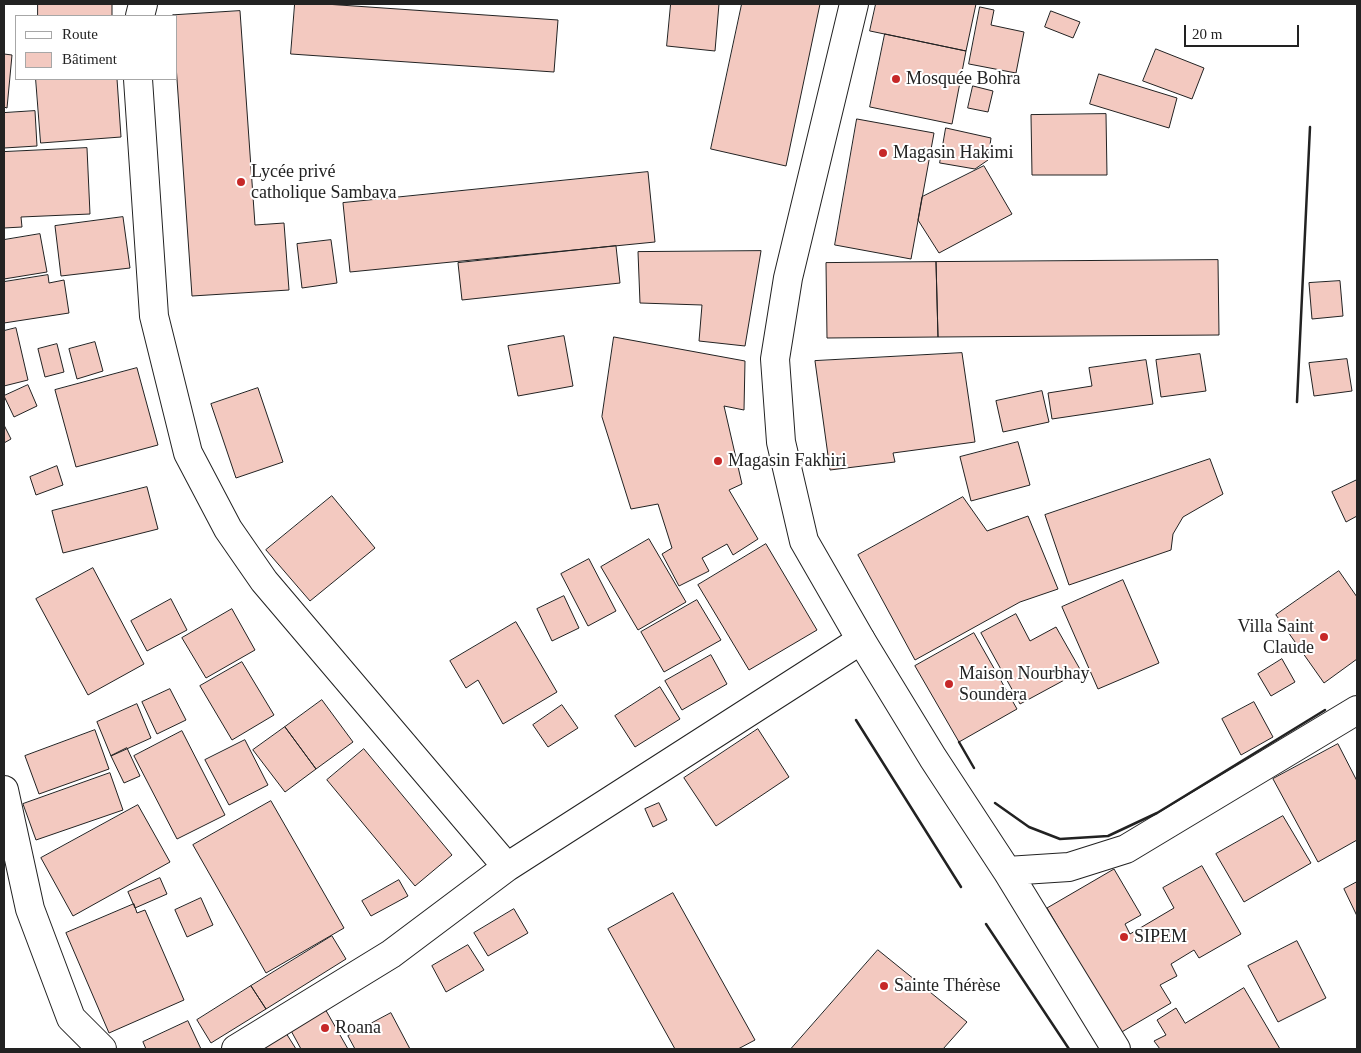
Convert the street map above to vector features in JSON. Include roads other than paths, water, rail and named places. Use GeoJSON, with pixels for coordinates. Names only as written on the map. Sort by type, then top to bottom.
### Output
{"type":"FeatureCollection","features":[{"type":"Feature","properties":{"kind":"street"},"geometry":{"type":"LineString","coordinates":[[854,4],[788,278],[774,359],[781,442],[804,541],[861,640],[933,758],[1007,871],[1116,1049]]}},
{"type":"Feature","properties":{"kind":"street"},"geometry":{"type":"LineString","coordinates":[[138,80],[154,316],[188,453],[228,529],[264,582],[507,867]]}},
{"type":"Feature","properties":{"kind":"street"},"geometry":{"type":"LineString","coordinates":[[236,1049],[391,954],[507,867],[861,640]]}},
{"type":"Feature","properties":{"kind":"street"},"geometry":{"type":"LineString","coordinates":[[1007,871],[1069,866],[1126,849],[1357,710]]}},
{"type":"Feature","properties":{"kind":"street"},"geometry":{"type":"LineString","coordinates":[[4,790],[30,909],[72,1018],[102,1049]]}},
{"type":"Feature","properties":{"kind":"place","name":"Mosquée Bohra"},"geometry":{"type":"Point","coordinates":[896,79]}},
{"type":"Feature","properties":{"kind":"place","name":"Magasin Hakimi"},"geometry":{"type":"Point","coordinates":[883,153]}},
{"type":"Feature","properties":{"kind":"place","name":"Lycée privé catholique Sambava"},"geometry":{"type":"Point","coordinates":[241,182]}},
{"type":"Feature","properties":{"kind":"place","name":"Magasin Fakhiri"},"geometry":{"type":"Point","coordinates":[718,461]}},
{"type":"Feature","properties":{"kind":"place","name":"Villa Saint Claude"},"geometry":{"type":"Point","coordinates":[1324,637]}},
{"type":"Feature","properties":{"kind":"place","name":"Maison Nourbhay Soundera"},"geometry":{"type":"Point","coordinates":[949,684]}},
{"type":"Feature","properties":{"kind":"place","name":"SIPEM"},"geometry":{"type":"Point","coordinates":[1124,937]}},
{"type":"Feature","properties":{"kind":"place","name":"Sainte Thérèse"},"geometry":{"type":"Point","coordinates":[884,986]}},
{"type":"Feature","properties":{"kind":"place","name":"Roana"},"geometry":{"type":"Point","coordinates":[325,1028]}}]}
